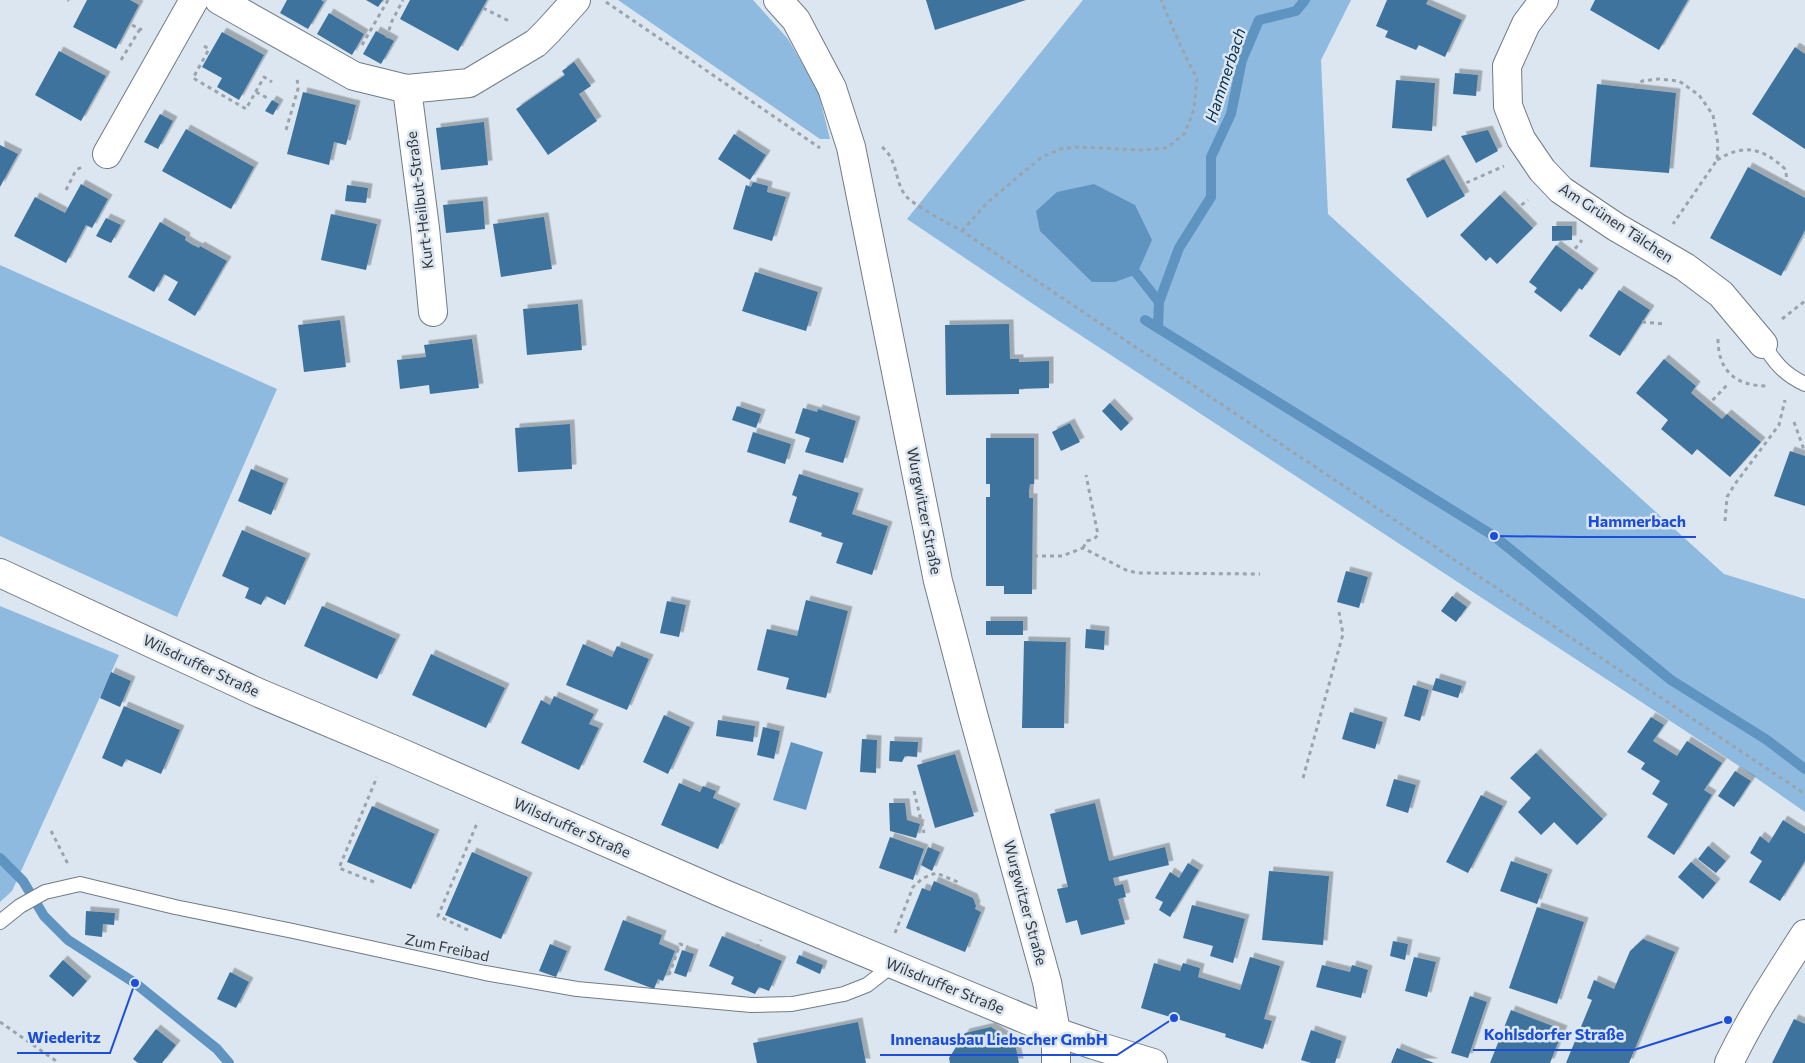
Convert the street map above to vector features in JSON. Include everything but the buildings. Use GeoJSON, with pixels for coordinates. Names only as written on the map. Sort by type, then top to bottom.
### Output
{"type":"FeatureCollection","features":[{"type":"Feature","properties":{"kind":"street"},"geometry":{"type":"LineString","coordinates":[[107,154],[194,0]]}},
{"type":"Feature","properties":{"kind":"street"},"geometry":{"type":"LineString","coordinates":[[219,0],[354,76],[407,89],[469,83],[536,42],[576,0]]}},
{"type":"Feature","properties":{"kind":"street","name":"Wurgwitzer Straße"},"geometry":{"type":"LineString","coordinates":[[778,0],[796,20],[825,73],[832,88],[851,147],[938,581],[1047,982],[1056,1032],[1056,1063]]}},
{"type":"Feature","properties":{"kind":"street","name":"Am Grünen Tälchen"},"geometry":{"type":"LineString","coordinates":[[1544,0],[1526,24],[1507,66],[1508,106],[1521,139],[1542,170],[1561,190],[1654,250],[1686,267],[1722,294],[1762,344]]}},
{"type":"Feature","properties":{"kind":"street","name":"Kurt-Heilbut-Straße"},"geometry":{"type":"LineString","coordinates":[[407,89],[425,228],[432,312]]}},
{"type":"Feature","properties":{"kind":"street","name":"Wilsdruffer Straße"},"geometry":{"type":"LineString","coordinates":[[0,573],[259,693],[722,894],[1056,1032],[1153,1063]]}},
{"type":"Feature","properties":{"kind":"street"},"geometry":{"type":"LineString","coordinates":[[1729,1063],[1748,1025],[1775,979],[1805,934]]}},
{"type":"Feature","properties":{"kind":"lane","name":"Am Grünen Tälchen"},"geometry":{"type":"LineString","coordinates":[[1762,344],[1775,362],[1790,377],[1805,384]]}},
{"type":"Feature","properties":{"kind":"lane","name":"Zum Freibad"},"geometry":{"type":"LineString","coordinates":[[0,922],[20,906],[45,892],[80,884],[175,907],[485,973],[577,989],[751,1004],[792,1004],[844,994],[867,986],[894,964]]}},
{"type":"Feature","properties":{"kind":"path"},"geometry":{"type":"LineString","coordinates":[[346,72],[388,0]]}},
{"type":"Feature","properties":{"kind":"path"},"geometry":{"type":"LineString","coordinates":[[387,38],[391,23],[403,0]]}},
{"type":"Feature","properties":{"kind":"path"},"geometry":{"type":"LineString","coordinates":[[603,0],[822,149]]}},
{"type":"Feature","properties":{"kind":"path"},"geometry":{"type":"LineString","coordinates":[[962,231],[986,204],[1021,174],[1041,158],[1060,149],[1079,147],[1141,150],[1167,148],[1185,134],[1194,109],[1197,79],[1161,0]]}},
{"type":"Feature","properties":{"kind":"path"},"geometry":{"type":"LineString","coordinates":[[483,8],[508,21],[516,22]]}},
{"type":"Feature","properties":{"kind":"path"},"geometry":{"type":"LineString","coordinates":[[121,60],[140,29]]}},
{"type":"Feature","properties":{"kind":"path"},"geometry":{"type":"LineString","coordinates":[[177,31],[209,49],[193,78],[246,109],[264,77],[272,82]]}},
{"type":"Feature","properties":{"kind":"path"},"geometry":{"type":"LineString","coordinates":[[286,130],[298,88],[297,80]]}},
{"type":"Feature","properties":{"kind":"path"},"geometry":{"type":"LineString","coordinates":[[1635,88],[1642,81],[1679,81],[1699,95],[1713,116],[1718,144],[1717,160]]}},
{"type":"Feature","properties":{"kind":"path"},"geometry":{"type":"LineString","coordinates":[[256,92],[269,99]]}},
{"type":"Feature","properties":{"kind":"path"},"geometry":{"type":"LineString","coordinates":[[878,144],[890,153],[896,168],[896,180],[906,198],[962,231],[1805,794]]}},
{"type":"Feature","properties":{"kind":"path"},"geometry":{"type":"LineString","coordinates":[[1654,250],[1717,160],[1729,153],[1749,149],[1762,152],[1774,158],[1786,170],[1786,188]]}},
{"type":"Feature","properties":{"kind":"path"},"geometry":{"type":"LineString","coordinates":[[1459,186],[1513,162]]}},
{"type":"Feature","properties":{"kind":"path"},"geometry":{"type":"LineString","coordinates":[[66,190],[76,170]]}},
{"type":"Feature","properties":{"kind":"path"},"geometry":{"type":"LineString","coordinates":[[1570,255],[1582,239]]}},
{"type":"Feature","properties":{"kind":"path"},"geometry":{"type":"LineString","coordinates":[[1642,322],[1665,324]]}},
{"type":"Feature","properties":{"kind":"path"},"geometry":{"type":"LineString","coordinates":[[1707,406],[1728,384]]}},
{"type":"Feature","properties":{"kind":"path"},"geometry":{"type":"LineString","coordinates":[[1725,521],[1728,497],[1735,484],[1778,425],[1784,410]]}},
{"type":"Feature","properties":{"kind":"path"},"geometry":{"type":"LineString","coordinates":[[1794,422],[1805,449]]}},
{"type":"Feature","properties":{"kind":"path"},"geometry":{"type":"LineString","coordinates":[[1034,556],[1062,556],[1083,548],[1087,541],[1094,539],[1098,535],[1086,475]]}},
{"type":"Feature","properties":{"kind":"path"},"geometry":{"type":"LineString","coordinates":[[1083,548],[1128,571],[1139,574],[1260,574]]}},
{"type":"Feature","properties":{"kind":"path"},"geometry":{"type":"LineString","coordinates":[[1303,778],[1342,634],[1339,612]]}},
{"type":"Feature","properties":{"kind":"path"},"geometry":{"type":"LineString","coordinates":[[374,882],[339,868],[378,777]]}},
{"type":"Feature","properties":{"kind":"path"},"geometry":{"type":"LineString","coordinates":[[914,791],[924,833]]}},
{"type":"Feature","properties":{"kind":"path"},"geometry":{"type":"LineString","coordinates":[[468,930],[438,916],[478,821]]}},
{"type":"Feature","properties":{"kind":"path"},"geometry":{"type":"LineString","coordinates":[[51,831],[67,862]]}},
{"type":"Feature","properties":{"kind":"path"},"geometry":{"type":"LineString","coordinates":[[894,936],[913,887],[923,878],[936,873],[958,882],[954,889]]}},
{"type":"Feature","properties":{"kind":"path"},"geometry":{"type":"LineString","coordinates":[[668,977],[680,944],[688,947]]}},
{"type":"Feature","properties":{"kind":"path"},"geometry":{"type":"LineString","coordinates":[[0,1022],[59,1063]]}},
{"type":"Feature","properties":{"kind":"shaded area"},"geometry":{"type":"Polygon","coordinates":[[[618,0],[753,0],[788,39],[818,91],[830,139],[820,139],[618,0]]]}},
{"type":"Feature","properties":{"kind":"shaded area"},"geometry":{"type":"Polygon","coordinates":[[[1083,0],[1351,0],[1321,60],[1328,214],[1724,574],[1805,599],[1805,812],[1736,764],[1048,314],[907,219],[1083,0]]]}},
{"type":"Feature","properties":{"kind":"shaded area"},"geometry":{"type":"Polygon","coordinates":[[[1094,184],[1135,205],[1152,240],[1137,274],[1115,282],[1092,282],[1040,231],[1036,211],[1057,192],[1094,184]]]}},
{"type":"Feature","properties":{"kind":"shaded area"},"geometry":{"type":"Polygon","coordinates":[[[0,265],[277,389],[177,617],[0,536],[0,265]]]}},
{"type":"Feature","properties":{"kind":"shaded area"},"geometry":{"type":"Polygon","coordinates":[[[0,606],[119,655],[12,891],[0,902],[0,606]]]}},
{"type":"Feature","properties":{"kind":"shaded area"},"geometry":{"type":"Polygon","coordinates":[[[791,742],[823,752],[806,810],[773,800],[791,742]]]}},
{"type":"Feature","properties":{"kind":"waterway","name":"Hammerbach"},"geometry":{"type":"LineString","coordinates":[[1158,328],[1159,302],[1179,248],[1211,197],[1211,157],[1231,114],[1242,60],[1259,20],[1296,11],[1305,0]]}},
{"type":"Feature","properties":{"kind":"waterway"},"geometry":{"type":"LineString","coordinates":[[1137,274],[1159,302]]}},
{"type":"Feature","properties":{"kind":"waterway","name":"Hammerbach"},"geometry":{"type":"LineString","coordinates":[[1145,320],[1494,536],[1671,680],[1767,740],[1805,769]]}},
{"type":"Feature","properties":{"kind":"waterway"},"geometry":{"type":"LineString","coordinates":[[0,858],[23,881],[44,916],[68,940],[135,983],[217,1049],[229,1063]]}},
{"type":"Feature","properties":{"kind":"place","name":"Hammerbach"},"geometry":{"type":"Point","coordinates":[1494,536]}},
{"type":"Feature","properties":{"kind":"place","name":"Wiederitz"},"geometry":{"type":"Point","coordinates":[135,983]}},
{"type":"Feature","properties":{"kind":"place","name":"Innenausbau Liebscher GmbH"},"geometry":{"type":"Point","coordinates":[1174,1018]}},
{"type":"Feature","properties":{"kind":"place","name":"Kohlsdorfer Straße"},"geometry":{"type":"Point","coordinates":[1728,1020]}}]}
